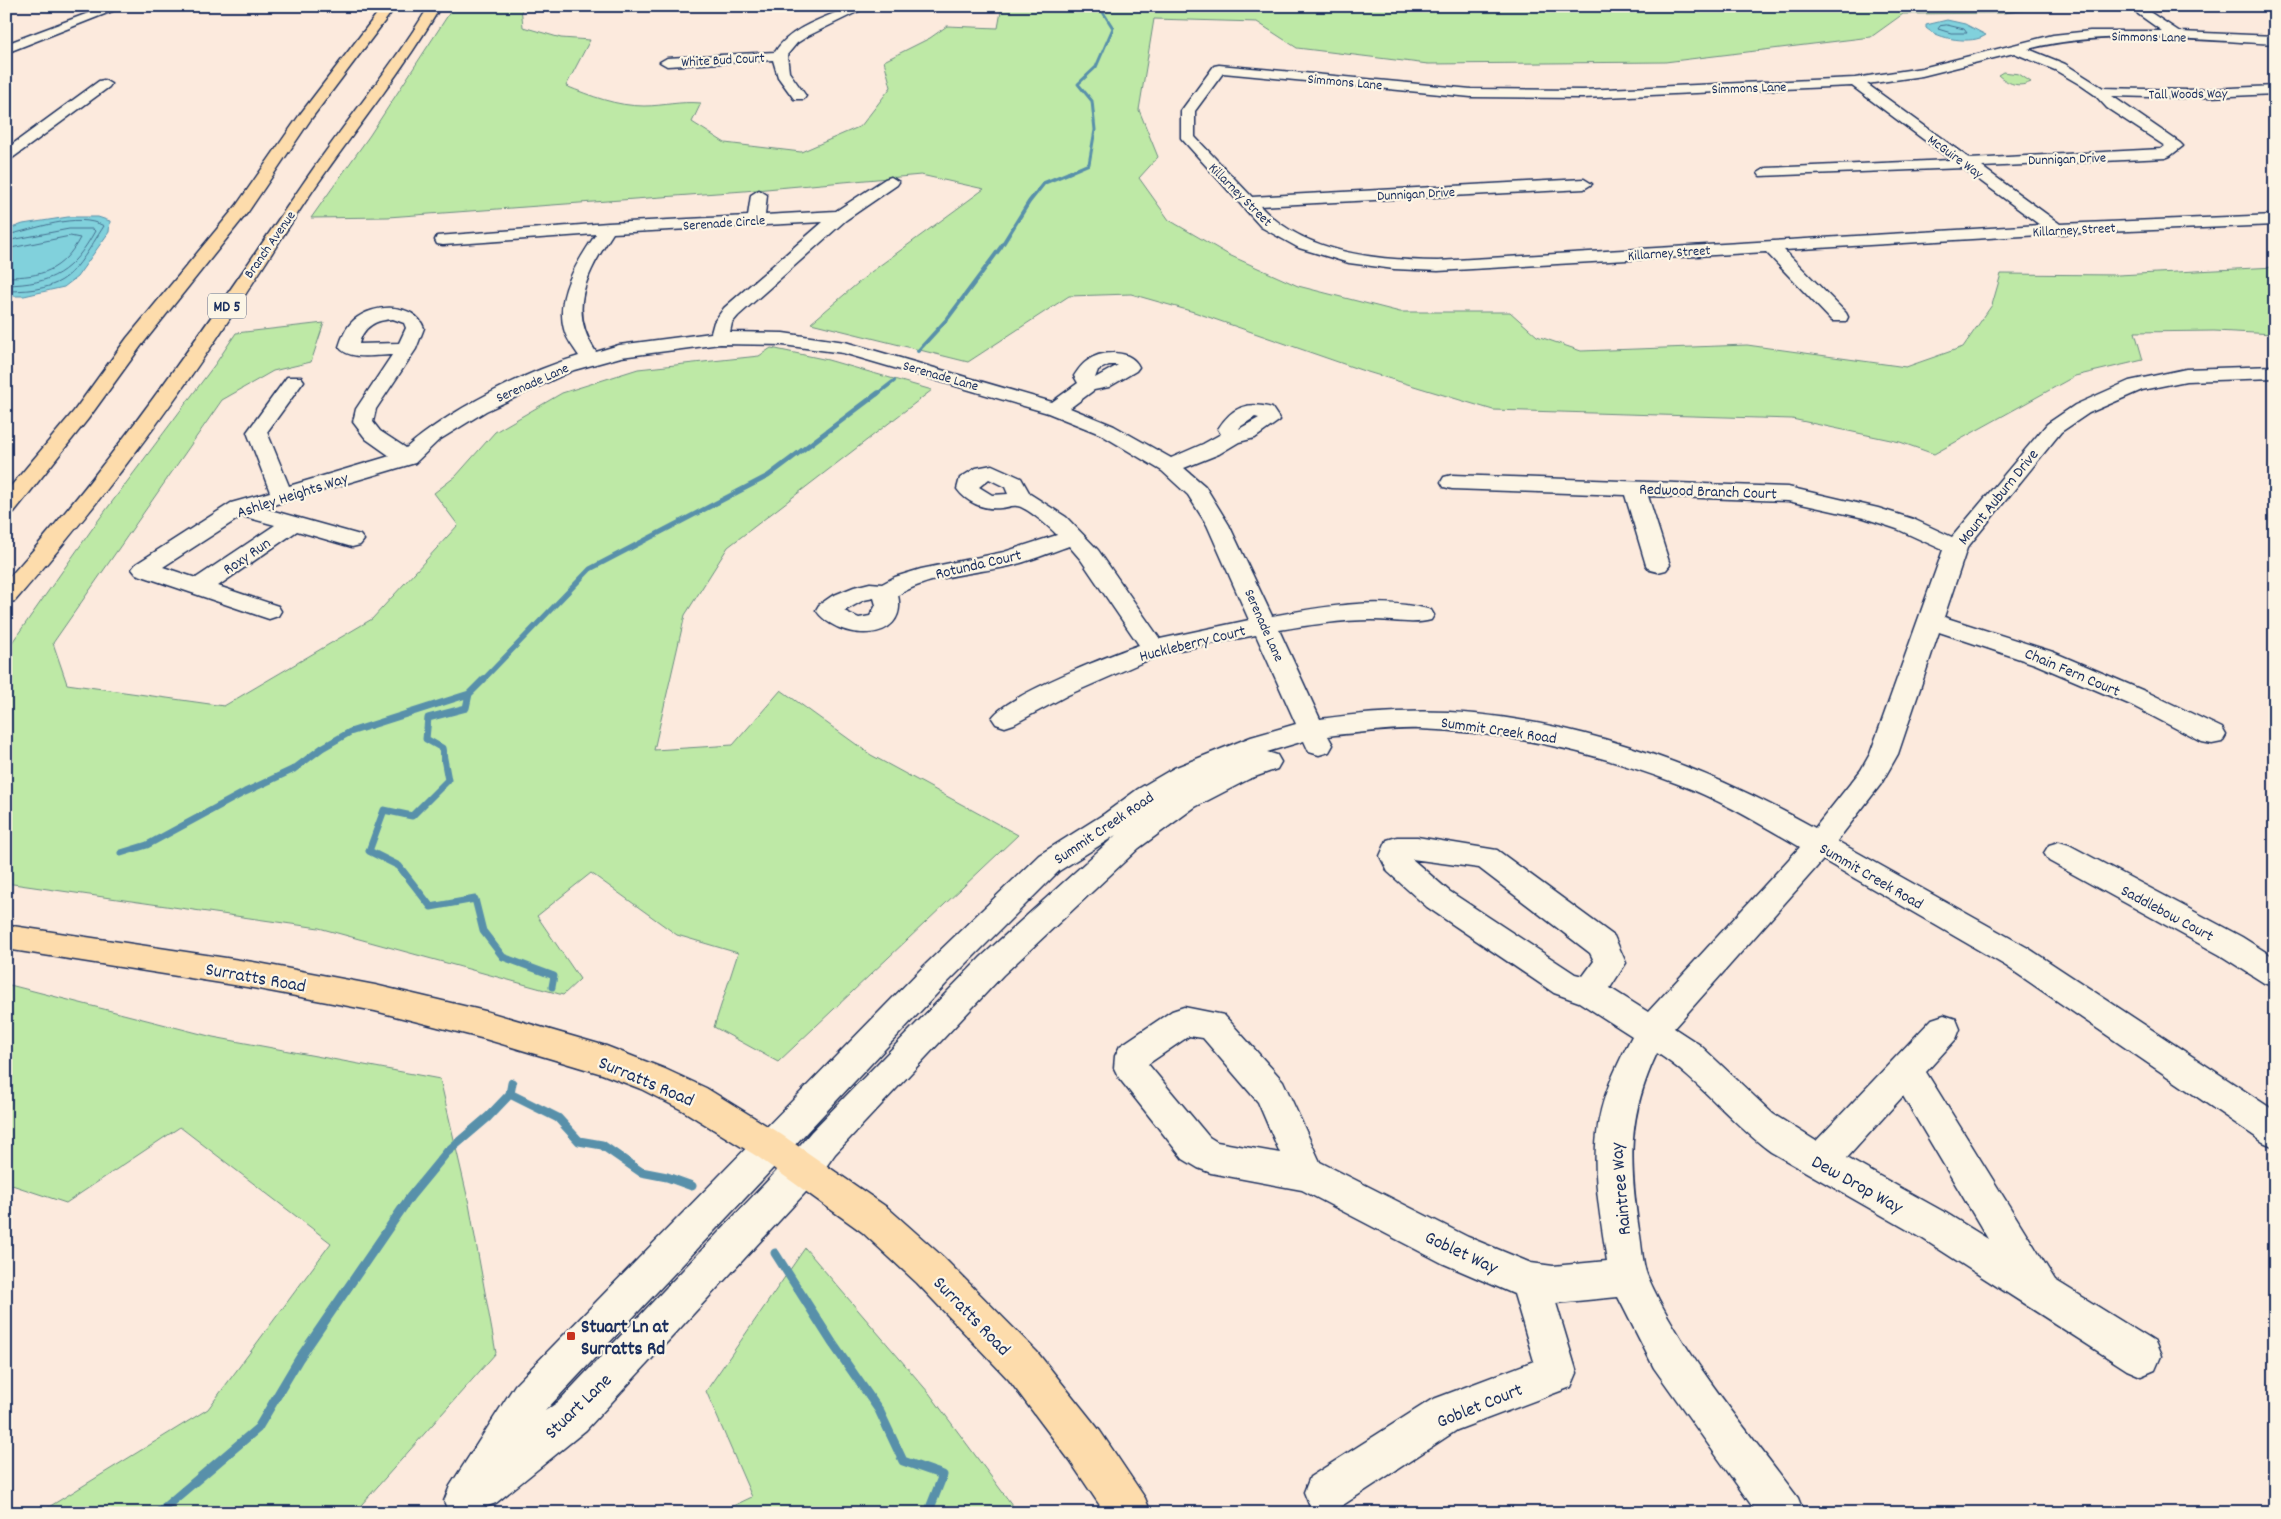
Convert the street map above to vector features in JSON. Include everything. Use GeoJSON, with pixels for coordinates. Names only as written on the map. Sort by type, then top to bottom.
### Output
{"type":"FeatureCollection","features":[{"type":"Feature","properties":{"kind":"main road"},"geometry":{"type":"LineString","coordinates":[[6,507],[81,415],[134,342],[242,209],[306,116],[390,6]]}},
{"type":"Feature","properties":{"kind":"main road","name":"Branch Avenue"},"geometry":{"type":"LineString","coordinates":[[6,596],[59,536],[207,338],[247,275],[408,50],[435,6]]}},
{"type":"Feature","properties":{"kind":"main road","name":"Surratts Road"},"geometry":{"type":"LineString","coordinates":[[6,937],[253,975],[375,998],[485,1025],[606,1061],[653,1079],[694,1099],[770,1146],[875,1220],[930,1270],[1023,1366],[1085,1446],[1130,1513]]}},
{"type":"Feature","properties":{"kind":"street"},"geometry":{"type":"LineString","coordinates":[[6,49],[119,6]]}},
{"type":"Feature","properties":{"kind":"street"},"geometry":{"type":"LineString","coordinates":[[799,96],[784,74],[779,56],[790,43],[863,6]]}},
{"type":"Feature","properties":{"kind":"street"},"geometry":{"type":"LineString","coordinates":[[2142,11],[2177,36]]}},
{"type":"Feature","properties":{"kind":"street","name":"Simmons Lane"},"geometry":{"type":"LineString","coordinates":[[1219,69],[1471,93],[1546,95],[1855,82],[1922,72],[2054,39],[2090,35],[2275,40]]}},
{"type":"Feature","properties":{"kind":"street","name":"Dunnigan Drive"},"geometry":{"type":"LineString","coordinates":[[1766,173],[2143,155],[2165,153],[2172,150],[2175,146],[2112,105],[2100,92],[2060,67],[2014,48]]}},
{"type":"Feature","properties":{"kind":"street","name":"White Bud Court"},"geometry":{"type":"LineString","coordinates":[[667,62],[779,56]]}},
{"type":"Feature","properties":{"kind":"street","name":"Killarney Street"},"geometry":{"type":"LineString","coordinates":[[1219,69],[1188,111],[1188,138],[1267,223],[1280,233],[1310,246],[1374,262],[1438,266],[2056,229],[2275,220]]}},
{"type":"Feature","properties":{"kind":"street","name":"McGuire Way"},"geometry":{"type":"LineString","coordinates":[[1855,82],[2056,229]]}},
{"type":"Feature","properties":{"kind":"street"},"geometry":{"type":"LineString","coordinates":[[6,156],[104,84]]}},
{"type":"Feature","properties":{"kind":"street","name":"Tall Woods Way"},"geometry":{"type":"LineString","coordinates":[[2100,92],[2187,94],[2275,90]]}},
{"type":"Feature","properties":{"kind":"street"},"geometry":{"type":"LineString","coordinates":[[720,338],[723,322],[731,312],[840,216],[891,182]]}},
{"type":"Feature","properties":{"kind":"street","name":"Dunnigan Drive"},"geometry":{"type":"LineString","coordinates":[[1248,202],[1584,184]]}},
{"type":"Feature","properties":{"kind":"street"},"geometry":{"type":"LineString","coordinates":[[756,220],[759,195]]}},
{"type":"Feature","properties":{"kind":"street","name":"Serenade Circle"},"geometry":{"type":"LineString","coordinates":[[443,240],[608,228],[840,216]]}},
{"type":"Feature","properties":{"kind":"street"},"geometry":{"type":"LineString","coordinates":[[590,358],[572,324],[573,296],[584,262],[608,228]]}},
{"type":"Feature","properties":{"kind":"street"},"geometry":{"type":"LineString","coordinates":[[1770,246],[1839,318]]}},
{"type":"Feature","properties":{"kind":"street","name":"Serenade Lane"},"geometry":{"type":"LineString","coordinates":[[406,458],[432,436],[503,394],[567,366],[590,358],[654,345],[720,338],[783,339],[845,348],[1056,408],[1106,430],[1170,466],[1197,491],[1218,525],[1316,738]]}},
{"type":"Feature","properties":{"kind":"street"},"geometry":{"type":"LineString","coordinates":[[406,350],[366,410],[363,422],[373,434],[406,458]]}},
{"type":"Feature","properties":{"kind":"street","name":"Mount Auburn Drive"},"geometry":{"type":"LineString","coordinates":[[1813,850],[1871,777],[1884,754],[1929,620],[1956,547],[2054,428],[2082,409],[2136,385],[2166,378],[2220,372],[2275,372]]}},
{"type":"Feature","properties":{"kind":"street"},"geometry":{"type":"LineString","coordinates":[[282,495],[257,432],[294,381]]}},
{"type":"Feature","properties":{"kind":"street"},"geometry":{"type":"LineString","coordinates":[[1056,408],[1089,384]]}},
{"type":"Feature","properties":{"kind":"street"},"geometry":{"type":"LineString","coordinates":[[1170,466],[1211,450],[1233,436]]}},
{"type":"Feature","properties":{"kind":"street","name":"Ashley Heights Way"},"geometry":{"type":"LineString","coordinates":[[269,612],[144,569],[239,508],[406,458]]}},
{"type":"Feature","properties":{"kind":"street","name":"Redwood Branch Court"},"geometry":{"type":"LineString","coordinates":[[1452,482],[1634,487],[1689,491],[1760,491],[1797,495],[1844,505],[1897,522],[1956,547]]}},
{"type":"Feature","properties":{"kind":"street"},"geometry":{"type":"LineString","coordinates":[[1634,487],[1658,565]]}},
{"type":"Feature","properties":{"kind":"street"},"geometry":{"type":"LineString","coordinates":[[1022,498],[1058,522],[1090,555],[1154,648]]}},
{"type":"Feature","properties":{"kind":"street"},"geometry":{"type":"LineString","coordinates":[[239,508],[352,540]]}},
{"type":"Feature","properties":{"kind":"street","name":"Roxy Run"},"geometry":{"type":"LineString","coordinates":[[198,588],[294,523]]}},
{"type":"Feature","properties":{"kind":"street","name":"Rotunda Court"},"geometry":{"type":"LineString","coordinates":[[884,592],[903,582],[929,574],[968,565],[1008,559],[1073,537]]}},
{"type":"Feature","properties":{"kind":"street","name":"Huckleberry Court"},"geometry":{"type":"LineString","coordinates":[[1005,718],[1042,696],[1154,648],[1264,625],[1366,611],[1389,611],[1422,615]]}},
{"type":"Feature","properties":{"kind":"street","name":"Chain Fern Court"},"geometry":{"type":"LineString","coordinates":[[1929,620],[2053,661],[2140,699],[2212,735]]}},
{"type":"Feature","properties":{"kind":"street","name":"Summit Creek Road"},"geometry":{"type":"LineString","coordinates":[[770,1146],[936,974],[1049,863],[1114,822],[1148,796],[1184,775],[1254,747],[1316,738],[1442,736],[1517,743],[1567,753],[1619,767],[1704,800],[1813,850],[2017,957],[2275,1131]]}},
{"type":"Feature","properties":{"kind":"street","name":"Summit Creek Road"},"geometry":{"type":"LineString","coordinates":[[803,1169],[823,1143],[992,966],[1129,840],[1185,800],[1239,772],[1270,760],[1316,738]]}},
{"type":"Feature","properties":{"kind":"street","name":"Dew Drop Way"},"geometry":{"type":"LineString","coordinates":[[1590,992],[1610,963],[1603,945],[1487,858],[1417,848],[1397,848],[1395,856],[1398,864],[1438,899],[1565,984],[1590,992],[1688,1055],[1761,1125],[1783,1141],[1933,1225],[2141,1356]]}},
{"type":"Feature","properties":{"kind":"street","name":"Summit Creek Road"},"geometry":{"type":"LineString","coordinates":[[1813,850],[1891,900],[2057,999],[2275,1149]]}},
{"type":"Feature","properties":{"kind":"street","name":"Raintree Way"},"geometry":{"type":"LineString","coordinates":[[1783,1513],[1668,1354],[1628,1277],[1616,1197],[1614,1134],[1630,1074],[1651,1030],[1685,995],[1813,850]]}},
{"type":"Feature","properties":{"kind":"street","name":"Saddlebow Court"},"geometry":{"type":"LineString","coordinates":[[2059,853],[2231,946],[2275,974]]}},
{"type":"Feature","properties":{"kind":"street","name":"Goblet Way"},"geometry":{"type":"LineString","coordinates":[[1307,1174],[1271,1092],[1212,1025],[1184,1021],[1132,1056],[1132,1068],[1196,1148],[1211,1157],[1307,1174],[1455,1250],[1530,1282],[1553,1285],[1628,1277]]}},
{"type":"Feature","properties":{"kind":"street"},"geometry":{"type":"LineString","coordinates":[[1820,1162],[1944,1029]]}},
{"type":"Feature","properties":{"kind":"street"},"geometry":{"type":"LineString","coordinates":[[1906,1070],[2042,1294]]}},
{"type":"Feature","properties":{"kind":"street","name":"Stuart Lane"},"geometry":{"type":"LineString","coordinates":[[459,1507],[529,1399],[770,1146]]}},
{"type":"Feature","properties":{"kind":"street","name":"Stuart Lane"},"geometry":{"type":"LineString","coordinates":[[459,1507],[572,1416],[803,1169]]}},
{"type":"Feature","properties":{"kind":"street","name":"Goblet Court"},"geometry":{"type":"LineString","coordinates":[[1325,1492],[1445,1414],[1557,1374],[1530,1282]]}},
{"type":"Feature","properties":{"kind":"green space"},"geometry":{"type":"Polygon","coordinates":[[[454,6],[521,6],[523,27],[561,38],[590,40],[566,86],[594,97],[634,106],[701,103],[692,122],[725,143],[801,152],[861,126],[891,87],[884,61],[930,38],[947,26],[998,28],[1002,6],[1475,6],[1482,9],[1559,10],[1575,6],[2065,6],[2002,13],[1903,14],[1871,37],[1665,62],[1428,64],[1297,48],[1257,22],[1154,19],[1139,110],[1158,157],[1139,178],[1169,220],[1229,255],[1298,286],[1400,312],[1510,312],[1537,336],[1581,351],[1747,345],[1906,367],[1963,347],[1992,305],[2001,274],[2118,275],[2275,267],[2275,334],[2214,331],[2135,332],[2143,360],[2075,376],[1934,454],[1900,442],[1792,419],[1493,410],[1361,370],[1194,312],[1131,294],[1069,296],[968,362],[811,323],[871,272],[984,189],[921,175],[744,191],[388,217],[311,218],[370,135],[454,6]]]}},
{"type":"Feature","properties":{"kind":"green space"},"geometry":{"type":"Polygon","coordinates":[[[2003,72],[2019,74],[2031,82],[2022,85],[2010,83],[1998,75],[2003,72]]]}},
{"type":"Feature","properties":{"kind":"green space"},"geometry":{"type":"Polygon","coordinates":[[[324,323],[311,362],[273,371],[222,400],[53,643],[67,684],[224,706],[372,619],[458,525],[434,493],[456,476],[495,432],[562,393],[638,369],[759,356],[771,348],[828,360],[932,390],[728,547],[685,615],[654,750],[733,745],[781,690],[871,755],[1018,835],[778,1062],[714,1027],[738,953],[677,935],[591,873],[537,916],[580,979],[563,995],[319,928],[6,883],[6,651],[97,522],[216,363],[236,333],[324,323]]]}},
{"type":"Feature","properties":{"kind":"green space"},"geometry":{"type":"Polygon","coordinates":[[[6,984],[213,1037],[440,1079],[469,1204],[496,1353],[354,1513],[39,1513],[208,1409],[331,1243],[180,1127],[66,1203],[6,1183],[6,984]]]}},
{"type":"Feature","properties":{"kind":"green space"},"geometry":{"type":"Polygon","coordinates":[[[805,1248],[929,1393],[1018,1513],[718,1513],[752,1497],[706,1391],[805,1248]]]}},
{"type":"Feature","properties":{"kind":"water"},"geometry":{"type":"Polygon","coordinates":[[[1947,20],[1965,24],[1986,35],[1972,40],[1955,39],[1938,35],[1926,28],[1926,25],[1947,20]]]}},
{"type":"Feature","properties":{"kind":"water"},"geometry":{"type":"Polygon","coordinates":[[[68,217],[98,217],[110,221],[109,232],[77,277],[64,287],[24,296],[6,296],[6,230],[23,224],[68,217]]]}},
{"type":"Feature","properties":{"kind":"waterway"},"geometry":{"type":"LineString","coordinates":[[1068,173],[1089,164],[1095,130],[1092,101],[1078,84],[1096,67],[1113,28],[1099,6]]}},
{"type":"Feature","properties":{"kind":"waterway"},"geometry":{"type":"LineString","coordinates":[[918,351],[948,318],[1001,247],[1029,202],[1044,183],[1071,172]]}},
{"type":"Feature","properties":{"kind":"waterway"},"geometry":{"type":"LineString","coordinates":[[876,395],[894,381]]}},
{"type":"Feature","properties":{"kind":"waterway"},"geometry":{"type":"LineString","coordinates":[[483,680],[590,569],[768,476],[878,393]]}},
{"type":"Feature","properties":{"kind":"waterway"},"geometry":{"type":"LineString","coordinates":[[469,694],[483,680]]}},
{"type":"Feature","properties":{"kind":"waterway"},"geometry":{"type":"LineString","coordinates":[[121,853],[147,845],[245,792],[294,769],[322,748],[350,732],[469,694]]}},
{"type":"Feature","properties":{"kind":"waterway"},"geometry":{"type":"LineString","coordinates":[[469,694],[466,708],[428,718],[426,739],[442,748],[448,780],[412,816],[384,810],[369,851],[399,866],[431,907],[475,899],[483,931],[503,957],[554,976],[552,987]]}},
{"type":"Feature","properties":{"kind":"waterway"},"geometry":{"type":"LineString","coordinates":[[510,1094],[512,1083]]}},
{"type":"Feature","properties":{"kind":"waterway"},"geometry":{"type":"LineString","coordinates":[[158,1513],[258,1428],[299,1359],[410,1197],[447,1152],[488,1117],[510,1094]]}},
{"type":"Feature","properties":{"kind":"waterway"},"geometry":{"type":"LineString","coordinates":[[510,1094],[558,1118],[579,1141],[602,1145],[641,1172],[667,1177],[692,1186]]}},
{"type":"Feature","properties":{"kind":"waterway"},"geometry":{"type":"LineString","coordinates":[[775,1253],[833,1344],[879,1410],[903,1461],[943,1475],[928,1513]]}},
{"type":"Feature","properties":{"kind":"place","name":"Stuart Ln at Surratts Rd"},"geometry":{"type":"Point","coordinates":[571,1336]}}]}
